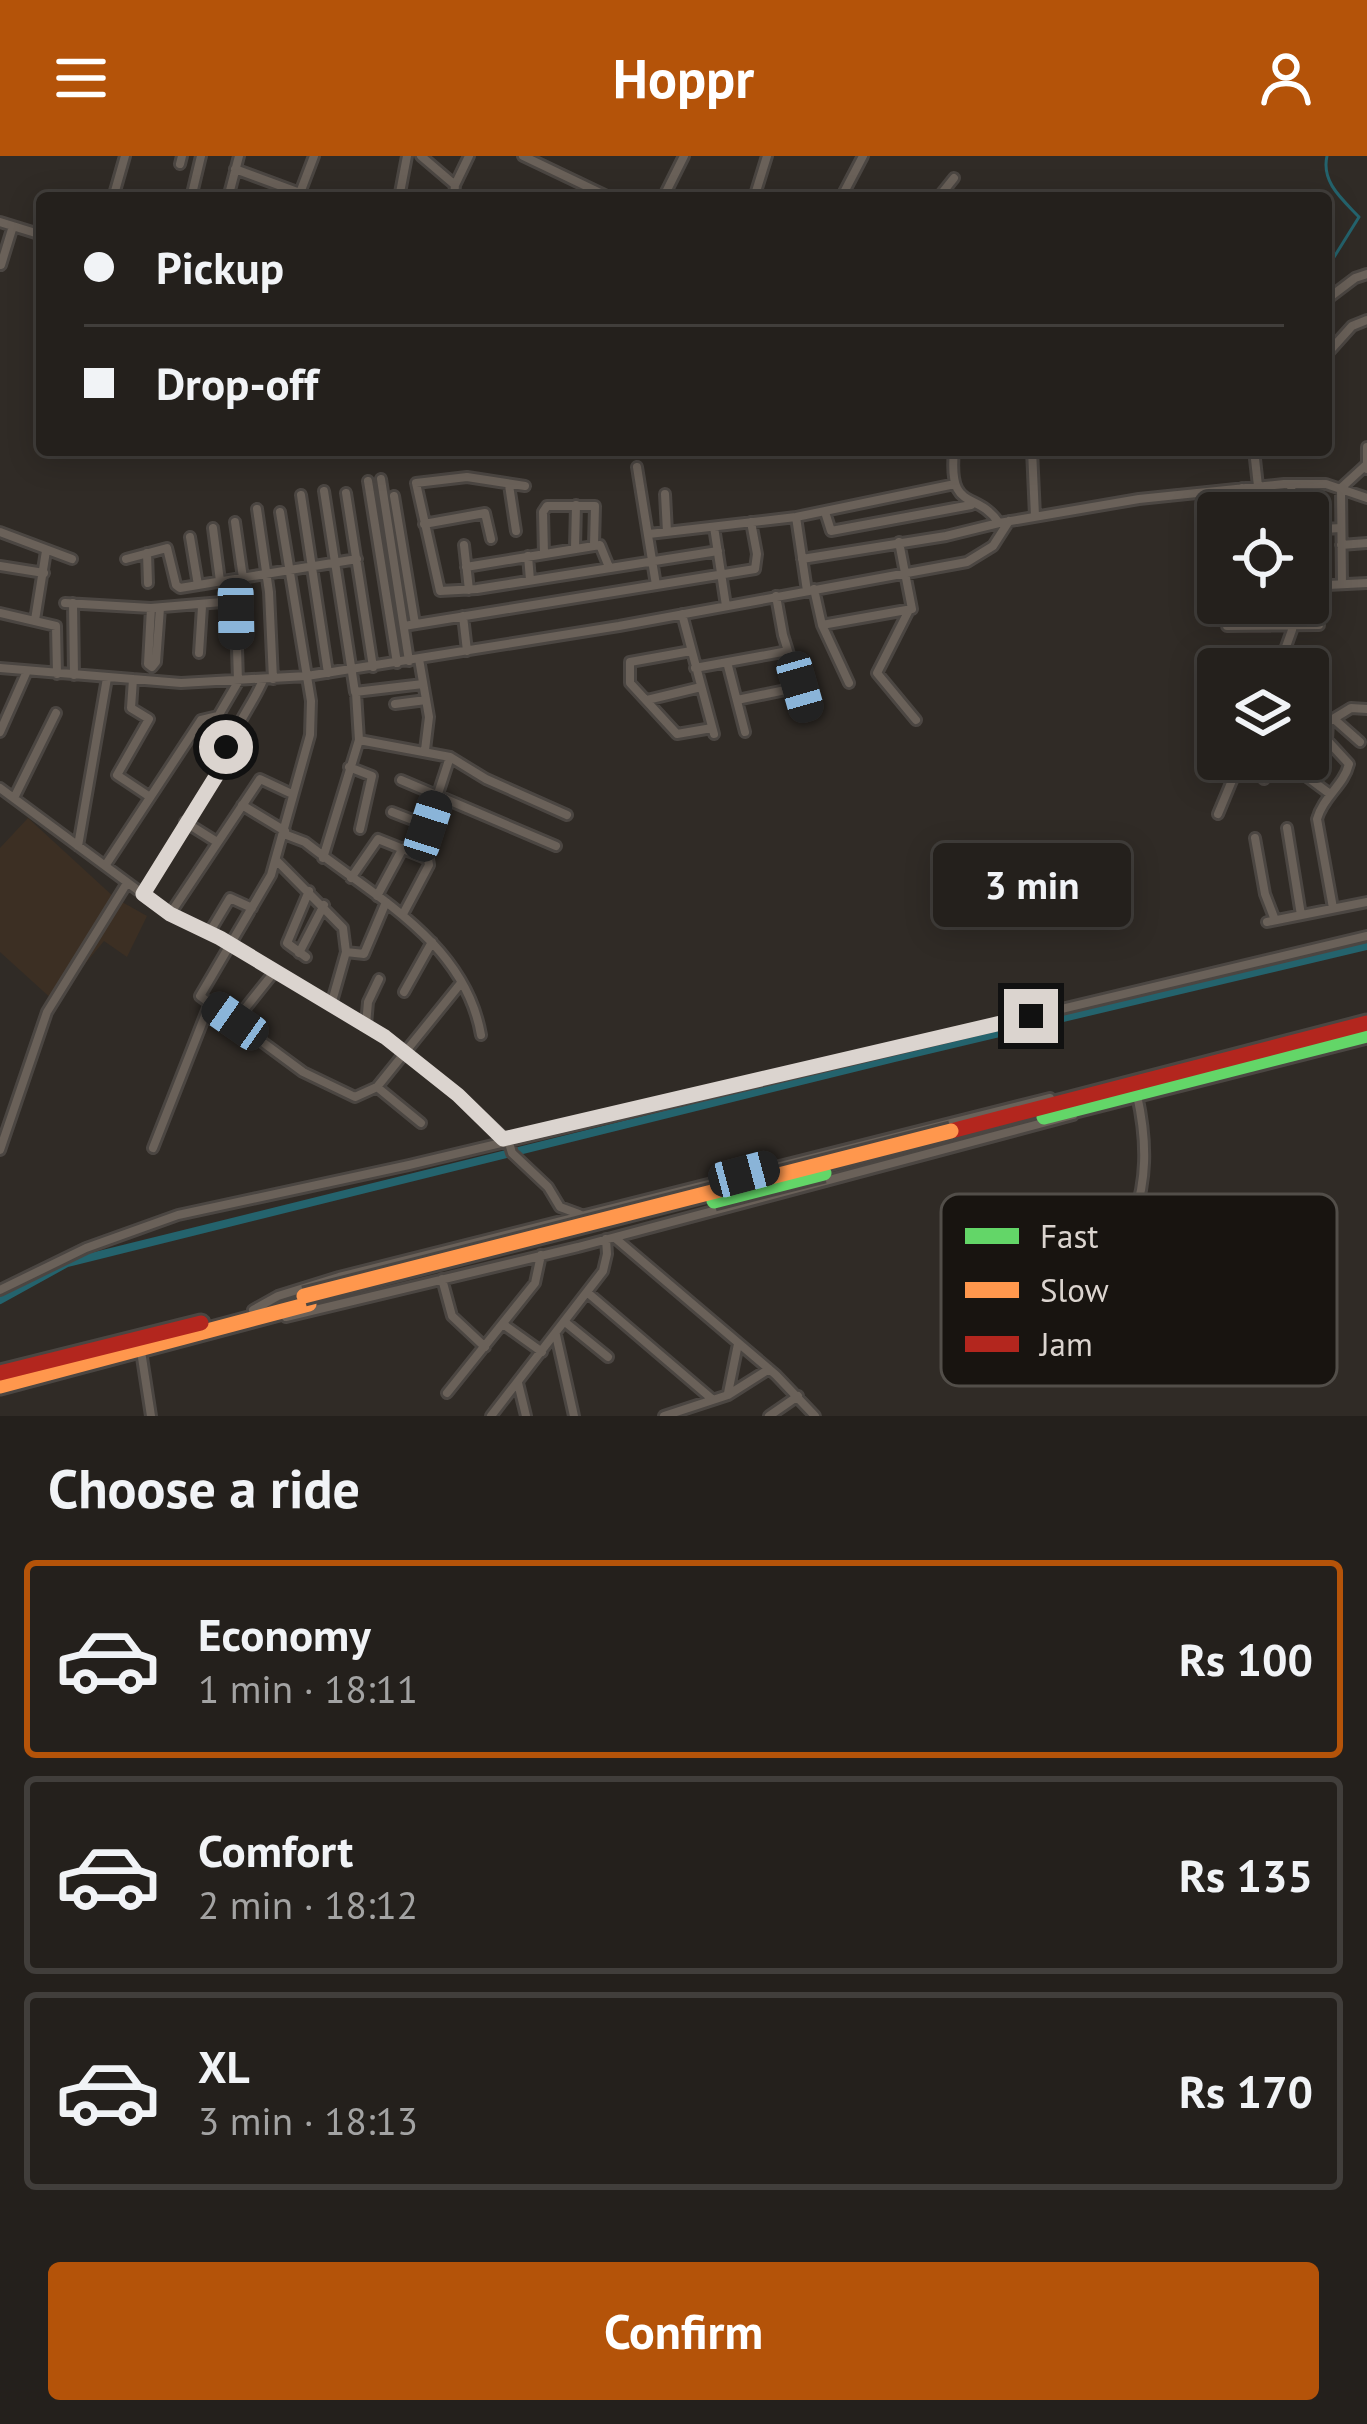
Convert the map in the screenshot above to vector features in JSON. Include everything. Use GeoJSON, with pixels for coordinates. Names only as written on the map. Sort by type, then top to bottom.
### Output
{"type":"FeatureCollection","features":[{"type":"Feature","properties":{"kind":"highway"},"geometry":{"type":"LineString","coordinates":[[4,1378],[1088,1101],[1367,1023]]}},
{"type":"Feature","properties":{"kind":"highway"},"geometry":{"type":"LineString","coordinates":[[1276,1052],[1367,1035]]}},
{"type":"Feature","properties":{"kind":"highway"},"geometry":{"type":"LineString","coordinates":[[1088,1101],[1137,1094],[1249,1059]]}},
{"type":"Feature","properties":{"kind":"highway"},"geometry":{"type":"LineString","coordinates":[[42,1369],[140,1350],[254,1315]]}},
{"type":"Feature","properties":{"kind":"street"},"geometry":{"type":"LineString","coordinates":[[114,192],[124,156]]}},
{"type":"Feature","properties":{"kind":"street"},"geometry":{"type":"LineString","coordinates":[[192,192],[201,156]]}},
{"type":"Feature","properties":{"kind":"street"},"geometry":{"type":"LineString","coordinates":[[229,192],[239,156]]}},
{"type":"Feature","properties":{"kind":"street"},"geometry":{"type":"LineString","coordinates":[[300,192],[314,156]]}},
{"type":"Feature","properties":{"kind":"street"},"geometry":{"type":"LineString","coordinates":[[400,192],[407,156]]}},
{"type":"Feature","properties":{"kind":"street"},"geometry":{"type":"LineString","coordinates":[[421,156],[455,184]]}},
{"type":"Feature","properties":{"kind":"street"},"geometry":{"type":"LineString","coordinates":[[454,192],[469,156]]}},
{"type":"Feature","properties":{"kind":"street"},"geometry":{"type":"LineString","coordinates":[[523,156],[598,192]]}},
{"type":"Feature","properties":{"kind":"street"},"geometry":{"type":"LineString","coordinates":[[666,192],[684,156]]}},
{"type":"Feature","properties":{"kind":"street"},"geometry":{"type":"LineString","coordinates":[[756,192],[767,156]]}},
{"type":"Feature","properties":{"kind":"street"},"geometry":{"type":"LineString","coordinates":[[844,192],[863,156]]}},
{"type":"Feature","properties":{"kind":"street"},"geometry":{"type":"LineString","coordinates":[[235,169],[290,192]]}},
{"type":"Feature","properties":{"kind":"street"},"geometry":{"type":"LineString","coordinates":[[943,192],[954,178]]}},
{"type":"Feature","properties":{"kind":"street"},"geometry":{"type":"LineString","coordinates":[[0,222],[36,233]]}},
{"type":"Feature","properties":{"kind":"street"},"geometry":{"type":"LineString","coordinates":[[2,265],[13,226]]}},
{"type":"Feature","properties":{"kind":"street"},"geometry":{"type":"LineString","coordinates":[[1332,297],[1366,276]]}},
{"type":"Feature","properties":{"kind":"street"},"geometry":{"type":"LineString","coordinates":[[1332,348],[1352,326],[1367,320]]}},
{"type":"Feature","properties":{"kind":"street"},"geometry":{"type":"LineString","coordinates":[[1342,584],[1341,488],[1366,468],[1367,447]]}},
{"type":"Feature","properties":{"kind":"street"},"geometry":{"type":"LineString","coordinates":[[954,456],[955,484],[961,496],[1004,522]]}},
{"type":"Feature","properties":{"kind":"street"},"geometry":{"type":"LineString","coordinates":[[1032,456],[1035,516]]}},
{"type":"Feature","properties":{"kind":"street"},"geometry":{"type":"LineString","coordinates":[[1254,456],[1258,486]]}},
{"type":"Feature","properties":{"kind":"street"},"geometry":{"type":"LineString","coordinates":[[638,467],[656,585]]}},
{"type":"Feature","properties":{"kind":"street"},"geometry":{"type":"LineString","coordinates":[[525,486],[466,477],[417,482],[440,591],[718,550]]}},
{"type":"Feature","properties":{"kind":"street"},"geometry":{"type":"LineString","coordinates":[[381,479],[404,626],[430,724],[425,750]]}},
{"type":"Feature","properties":{"kind":"street"},"geometry":{"type":"LineString","coordinates":[[368,481],[398,663]]}},
{"type":"Feature","properties":{"kind":"street"},"geometry":{"type":"LineString","coordinates":[[649,535],[796,517],[955,484]]}},
{"type":"Feature","properties":{"kind":"street"},"geometry":{"type":"LineString","coordinates":[[1291,484],[1292,492]]}},
{"type":"Feature","properties":{"kind":"street"},"geometry":{"type":"LineString","coordinates":[[802,559],[1035,516],[1258,486],[1327,484],[1367,498]]}},
{"type":"Feature","properties":{"kind":"street"},"geometry":{"type":"LineString","coordinates":[[509,485],[516,531]]}},
{"type":"Feature","properties":{"kind":"street"},"geometry":{"type":"LineString","coordinates":[[1242,488],[1243,492]]}},
{"type":"Feature","properties":{"kind":"street"},"geometry":{"type":"LineString","coordinates":[[323,491],[356,694],[359,740],[323,858]]}},
{"type":"Feature","properties":{"kind":"street"},"geometry":{"type":"LineString","coordinates":[[346,493],[373,667]]}},
{"type":"Feature","properties":{"kind":"street"},"geometry":{"type":"LineString","coordinates":[[665,494],[667,532]]}},
{"type":"Feature","properties":{"kind":"street"},"geometry":{"type":"LineString","coordinates":[[301,496],[328,673]]}},
{"type":"Feature","properties":{"kind":"street"},"geometry":{"type":"LineString","coordinates":[[394,496],[415,624]]}},
{"type":"Feature","properties":{"kind":"street"},"geometry":{"type":"LineString","coordinates":[[830,531],[972,505]]}},
{"type":"Feature","properties":{"kind":"street"},"geometry":{"type":"LineString","coordinates":[[575,548],[576,506]]}},
{"type":"Feature","properties":{"kind":"street"},"geometry":{"type":"LineString","coordinates":[[544,554],[544,507],[596,506],[594,545]]}},
{"type":"Feature","properties":{"kind":"street"},"geometry":{"type":"LineString","coordinates":[[143,894],[228,757],[226,746],[268,680],[267,575],[257,509]]}},
{"type":"Feature","properties":{"kind":"street"},"geometry":{"type":"LineString","coordinates":[[280,512],[311,724],[277,860],[200,992],[303,1072],[338,1092],[361,1097],[376,1088],[461,983]]}},
{"type":"Feature","properties":{"kind":"street"},"geometry":{"type":"LineString","coordinates":[[825,512],[834,553]]}},
{"type":"Feature","properties":{"kind":"street"},"geometry":{"type":"LineString","coordinates":[[424,524],[484,514],[491,539]]}},
{"type":"Feature","properties":{"kind":"street"},"geometry":{"type":"LineString","coordinates":[[796,517],[802,559],[822,625],[849,683]]}},
{"type":"Feature","properties":{"kind":"street"},"geometry":{"type":"LineString","coordinates":[[207,735],[238,682],[235,522]]}},
{"type":"Feature","properties":{"kind":"street"},"geometry":{"type":"LineString","coordinates":[[404,626],[758,567],[751,522]]}},
{"type":"Feature","properties":{"kind":"street"},"geometry":{"type":"LineString","coordinates":[[0,668],[134,680],[238,682],[373,667],[980,556],[997,542],[1004,522]]}},
{"type":"Feature","properties":{"kind":"street"},"geometry":{"type":"LineString","coordinates":[[714,527],[726,606]]}},
{"type":"Feature","properties":{"kind":"street"},"geometry":{"type":"LineString","coordinates":[[213,528],[220,581]]}},
{"type":"Feature","properties":{"kind":"street"},"geometry":{"type":"LineString","coordinates":[[1329,529],[1340,528]]}},
{"type":"Feature","properties":{"kind":"street"},"geometry":{"type":"LineString","coordinates":[[0,532],[72,559]]}},
{"type":"Feature","properties":{"kind":"street"},"geometry":{"type":"LineString","coordinates":[[190,537],[198,585]]}},
{"type":"Feature","properties":{"kind":"street"},"geometry":{"type":"LineString","coordinates":[[899,542],[913,605],[877,675],[916,720]]}},
{"type":"Feature","properties":{"kind":"street"},"geometry":{"type":"LineString","coordinates":[[464,544],[469,590]]}},
{"type":"Feature","properties":{"kind":"street"},"geometry":{"type":"LineString","coordinates":[[1341,545],[1367,544]]}},
{"type":"Feature","properties":{"kind":"street"},"geometry":{"type":"LineString","coordinates":[[466,567],[594,545],[603,546],[609,567]]}},
{"type":"Feature","properties":{"kind":"street"},"geometry":{"type":"LineString","coordinates":[[126,560],[167,548],[176,587],[357,559]]}},
{"type":"Feature","properties":{"kind":"street"},"geometry":{"type":"LineString","coordinates":[[35,620],[46,550]]}},
{"type":"Feature","properties":{"kind":"street"},"geometry":{"type":"LineString","coordinates":[[147,553],[148,583]]}},
{"type":"Feature","properties":{"kind":"street"},"geometry":{"type":"LineString","coordinates":[[528,556],[530,580]]}},
{"type":"Feature","properties":{"kind":"street"},"geometry":{"type":"LineString","coordinates":[[0,581],[1,567],[44,573]]}},
{"type":"Feature","properties":{"kind":"street"},"geometry":{"type":"LineString","coordinates":[[1329,585],[1367,583]]}},
{"type":"Feature","properties":{"kind":"street"},"geometry":{"type":"LineString","coordinates":[[776,596],[807,712]]}},
{"type":"Feature","properties":{"kind":"street"},"geometry":{"type":"LineString","coordinates":[[74,675],[69,603],[155,608],[222,602]]}},
{"type":"Feature","properties":{"kind":"street"},"geometry":{"type":"LineString","coordinates":[[199,653],[202,607]]}},
{"type":"Feature","properties":{"kind":"street"},"geometry":{"type":"LineString","coordinates":[[155,608],[156,662],[152,668],[148,664],[155,608]]}},
{"type":"Feature","properties":{"kind":"street"},"geometry":{"type":"LineString","coordinates":[[822,625],[908,611]]}},
{"type":"Feature","properties":{"kind":"street"},"geometry":{"type":"LineString","coordinates":[[0,614],[56,626],[56,674]]}},
{"type":"Feature","properties":{"kind":"street"},"geometry":{"type":"LineString","coordinates":[[682,614],[713,731],[676,734],[630,682],[628,663],[691,651]]}},
{"type":"Feature","properties":{"kind":"street"},"geometry":{"type":"LineString","coordinates":[[464,616],[467,651]]}},
{"type":"Feature","properties":{"kind":"street"},"geometry":{"type":"LineString","coordinates":[[1285,648],[1294,624]]}},
{"type":"Feature","properties":{"kind":"street"},"geometry":{"type":"LineString","coordinates":[[1226,626],[1319,625]]}},
{"type":"Feature","properties":{"kind":"street"},"geometry":{"type":"LineString","coordinates":[[695,668],[788,651]]}},
{"type":"Feature","properties":{"kind":"street"},"geometry":{"type":"LineString","coordinates":[[727,662],[745,732]]}},
{"type":"Feature","properties":{"kind":"street"},"geometry":{"type":"LineString","coordinates":[[0,731],[27,671]]}},
{"type":"Feature","properties":{"kind":"street"},"geometry":{"type":"LineString","coordinates":[[78,846],[107,678]]}},
{"type":"Feature","properties":{"kind":"street"},"geometry":{"type":"LineString","coordinates":[[134,680],[131,708],[149,719],[117,775],[150,797]]}},
{"type":"Feature","properties":{"kind":"street"},"geometry":{"type":"LineString","coordinates":[[356,694],[423,684]]}},
{"type":"Feature","properties":{"kind":"street"},"geometry":{"type":"LineString","coordinates":[[647,700],[701,687]]}},
{"type":"Feature","properties":{"kind":"street"},"geometry":{"type":"LineString","coordinates":[[737,700],[800,687]]}},
{"type":"Feature","properties":{"kind":"street"},"geometry":{"type":"LineString","coordinates":[[395,704],[426,700]]}},
{"type":"Feature","properties":{"kind":"street"},"geometry":{"type":"LineString","coordinates":[[1329,725],[1351,708],[1367,710]]}},
{"type":"Feature","properties":{"kind":"street"},"geometry":{"type":"LineString","coordinates":[[14,798],[56,713]]}},
{"type":"Feature","properties":{"kind":"street"},"geometry":{"type":"LineString","coordinates":[[105,866],[202,718],[218,716]]}},
{"type":"Feature","properties":{"kind":"street"},"geometry":{"type":"LineString","coordinates":[[1331,720],[1360,742]]}},
{"type":"Feature","properties":{"kind":"street"},"geometry":{"type":"LineString","coordinates":[[359,740],[449,757],[567,815]]}},
{"type":"Feature","properties":{"kind":"street"},"geometry":{"type":"LineString","coordinates":[[1329,742],[1349,764],[1317,819],[1333,908]]}},
{"type":"Feature","properties":{"kind":"street"},"geometry":{"type":"LineString","coordinates":[[418,855],[449,757]]}},
{"type":"Feature","properties":{"kind":"street"},"geometry":{"type":"LineString","coordinates":[[350,767],[373,776],[360,829]]}},
{"type":"Feature","properties":{"kind":"street"},"geometry":{"type":"LineString","coordinates":[[170,914],[262,778],[292,794]]}},
{"type":"Feature","properties":{"kind":"street"},"geometry":{"type":"LineString","coordinates":[[401,780],[556,845]]}},
{"type":"Feature","properties":{"kind":"street"},"geometry":{"type":"LineString","coordinates":[[1218,814],[1232,780]]}},
{"type":"Feature","properties":{"kind":"street"},"geometry":{"type":"LineString","coordinates":[[1310,780],[1330,794]]}},
{"type":"Feature","properties":{"kind":"street"},"geometry":{"type":"LineString","coordinates":[[0,788],[170,914],[231,944],[405,1053],[458,1095],[548,1187],[560,1208],[582,1216],[609,1238],[769,1369],[815,1416]]}},
{"type":"Feature","properties":{"kind":"street"},"geometry":{"type":"LineString","coordinates":[[242,805],[305,842],[403,914],[461,983],[477,1013],[482,1035]]}},
{"type":"Feature","properties":{"kind":"street"},"geometry":{"type":"LineString","coordinates":[[392,812],[428,826]]}},
{"type":"Feature","properties":{"kind":"street"},"geometry":{"type":"LineString","coordinates":[[185,822],[217,842]]}},
{"type":"Feature","properties":{"kind":"street"},"geometry":{"type":"LineString","coordinates":[[1287,828],[1301,915]]}},
{"type":"Feature","properties":{"kind":"street"},"geometry":{"type":"LineString","coordinates":[[1255,838],[1271,921],[1367,902]]}},
{"type":"Feature","properties":{"kind":"street"},"geometry":{"type":"LineString","coordinates":[[351,878],[375,839],[418,855],[429,863],[403,914]]}},
{"type":"Feature","properties":{"kind":"street"},"geometry":{"type":"LineString","coordinates":[[346,952],[364,954],[403,848]]}},
{"type":"Feature","properties":{"kind":"street"},"geometry":{"type":"LineString","coordinates":[[277,860],[343,928],[346,952],[332,1005]]}},
{"type":"Feature","properties":{"kind":"street"},"geometry":{"type":"LineString","coordinates":[[0,1150],[47,1012],[127,882]]}},
{"type":"Feature","properties":{"kind":"street"},"geometry":{"type":"LineString","coordinates":[[309,891],[286,943],[302,955],[324,905]]}},
{"type":"Feature","properties":{"kind":"street"},"geometry":{"type":"LineString","coordinates":[[209,933],[230,898],[251,908]]}},
{"type":"Feature","properties":{"kind":"street"},"geometry":{"type":"LineString","coordinates":[[0,1290],[86,1248],[168,1218],[508,1145],[1367,936]]}},
{"type":"Feature","properties":{"kind":"street"},"geometry":{"type":"LineString","coordinates":[[404,992],[432,943]]}},
{"type":"Feature","properties":{"kind":"street"},"geometry":{"type":"LineString","coordinates":[[235,1021],[275,971]]}},
{"type":"Feature","properties":{"kind":"street"},"geometry":{"type":"LineString","coordinates":[[365,1025],[368,1002],[379,979]]}},
{"type":"Feature","properties":{"kind":"street"},"geometry":{"type":"LineString","coordinates":[[153,1148],[210,1004]]}},
{"type":"Feature","properties":{"kind":"street"},"geometry":{"type":"LineString","coordinates":[[376,1088],[421,1123]]}},
{"type":"Feature","properties":{"kind":"street"},"geometry":{"type":"LineString","coordinates":[[1137,1094],[1143,1125],[1141,1194]]}},
{"type":"Feature","properties":{"kind":"street"},"geometry":{"type":"LineString","coordinates":[[254,1315],[278,1296],[339,1277],[1060,1095],[1088,1101]]}},
{"type":"Feature","properties":{"kind":"street"},"geometry":{"type":"LineString","coordinates":[[254,1315],[304,1314],[609,1238],[1066,1119],[1088,1101]]}},
{"type":"Feature","properties":{"kind":"street"},"geometry":{"type":"LineString","coordinates":[[491,1416],[588,1293],[607,1262],[609,1238]]}},
{"type":"Feature","properties":{"kind":"street"},"geometry":{"type":"LineString","coordinates":[[447,1393],[535,1283],[541,1255]]}},
{"type":"Feature","properties":{"kind":"street"},"geometry":{"type":"LineString","coordinates":[[442,1279],[452,1316],[484,1347]]}},
{"type":"Feature","properties":{"kind":"street"},"geometry":{"type":"LineString","coordinates":[[588,1293],[712,1400]]}},
{"type":"Feature","properties":{"kind":"street"},"geometry":{"type":"LineString","coordinates":[[566,1322],[608,1357]]}},
{"type":"Feature","properties":{"kind":"street"},"geometry":{"type":"LineString","coordinates":[[503,1324],[542,1352]]}},
{"type":"Feature","properties":{"kind":"street"},"geometry":{"type":"LineString","coordinates":[[556,1334],[574,1416]]}},
{"type":"Feature","properties":{"kind":"street"},"geometry":{"type":"LineString","coordinates":[[728,1395],[738,1344]]}},
{"type":"Feature","properties":{"kind":"street"},"geometry":{"type":"LineString","coordinates":[[140,1350],[151,1416]]}},
{"type":"Feature","properties":{"kind":"street"},"geometry":{"type":"LineString","coordinates":[[664,1416],[728,1395],[769,1369]]}},
{"type":"Feature","properties":{"kind":"street"},"geometry":{"type":"LineString","coordinates":[[518,1382],[526,1416]]}},
{"type":"Feature","properties":{"kind":"street"},"geometry":{"type":"LineString","coordinates":[[769,1416],[798,1396]]}},
{"type":"Feature","properties":{"kind":"shaded area"},"geometry":{"type":"Polygon","coordinates":[[[28,818],[115,898],[147,916],[127,957],[104,941],[54,1001],[0,952],[0,848],[28,818]]]}},
{"type":"Feature","properties":{"kind":"waterway"},"geometry":{"type":"LineString","coordinates":[[1327,156],[1330,182],[1359,217],[1332,260]]}},
{"type":"Feature","properties":{"kind":"waterway"},"geometry":{"type":"LineString","coordinates":[[0,1300],[67,1263],[1367,946]]}},
{"type":"Feature","properties":{"kind":"traffic: fast"},"geometry":{"type":"LineString","coordinates":[[1044,1117],[1367,1035]]}},
{"type":"Feature","properties":{"kind":"traffic: fast"},"geometry":{"type":"LineString","coordinates":[[714,1201],[824,1173]]}},
{"type":"Feature","properties":{"kind":"traffic: slow"},"geometry":{"type":"LineString","coordinates":[[304,1296],[951,1131]]}},
{"type":"Feature","properties":{"kind":"traffic: slow"},"geometry":{"type":"LineString","coordinates":[[0,1386],[309,1304]]}},
{"type":"Feature","properties":{"kind":"traffic: jam"},"geometry":{"type":"LineString","coordinates":[[951,1131],[1367,1023]]}},
{"type":"Feature","properties":{"kind":"traffic: jam"},"geometry":{"type":"LineString","coordinates":[[0,1373],[201,1323]]}},
{"type":"Feature","properties":{"kind":"route"},"geometry":{"type":"LineString","coordinates":[[226,747],[228,757],[143,894],[385,1037],[458,1095],[503,1139],[1031,1016]]}}]}
